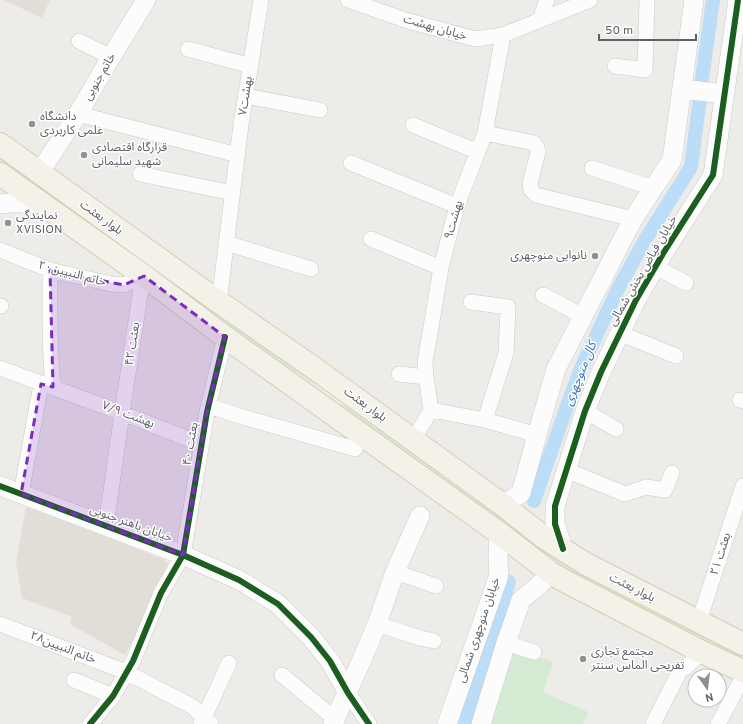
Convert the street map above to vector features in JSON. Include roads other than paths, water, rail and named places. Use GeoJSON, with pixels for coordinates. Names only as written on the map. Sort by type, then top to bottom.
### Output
{"type":"FeatureCollection","features":[{"type":"Feature","properties":{"kind":"main road","name":"بلوار بعثت"},"geometry":{"type":"LineString","coordinates":[[0,144],[219,302],[336,384],[503,505],[546,539],[586,564],[743,644]]}},
{"type":"Feature","properties":{"kind":"main road","name":"بلوار بعثت"},"geometry":{"type":"LineString","coordinates":[[0,174],[144,276],[225,337],[499,533],[551,573],[702,652],[743,671]]}},
{"type":"Feature","properties":{"kind":"main road"},"geometry":{"type":"LineString","coordinates":[[321,405],[336,384]]}},
{"type":"Feature","properties":{"kind":"street","name":"خاتم جنوبی"},"geometry":{"type":"LineString","coordinates":[[39,173],[78,114],[146,0]]}},
{"type":"Feature","properties":{"kind":"street","name":"بهشت۷"},"geometry":{"type":"LineString","coordinates":[[219,302],[246,96],[261,0]]}},
{"type":"Feature","properties":{"kind":"street","name":"خیابان بهشت"},"geometry":{"type":"LineString","coordinates":[[348,0],[405,20],[475,39],[503,35],[590,0]]}},
{"type":"Feature","properties":{"kind":"street"},"geometry":{"type":"LineString","coordinates":[[540,19],[547,0]]}},
{"type":"Feature","properties":{"kind":"street"},"geometry":{"type":"LineString","coordinates":[[615,66],[644,70],[647,0]]}},
{"type":"Feature","properties":{"kind":"street"},"geometry":{"type":"LineString","coordinates":[[503,505],[521,493],[556,369],[633,219],[672,160],[694,0]]}},
{"type":"Feature","properties":{"kind":"street","name":"خیابان فیاض بخش شمالی"},"geometry":{"type":"LineString","coordinates":[[563,549],[555,524],[555,506],[585,411],[601,372],[636,300],[713,175],[738,0]]}},
{"type":"Feature","properties":{"kind":"street","name":"بهشت۹"},"geometry":{"type":"LineString","coordinates":[[431,410],[425,362],[441,268],[457,206],[485,133],[503,35]]}},
{"type":"Feature","properties":{"kind":"street"},"geometry":{"type":"LineString","coordinates":[[78,41],[111,57]]}},
{"type":"Feature","properties":{"kind":"street"},"geometry":{"type":"LineString","coordinates":[[188,49],[251,66]]}},
{"type":"Feature","properties":{"kind":"street"},"geometry":{"type":"LineString","coordinates":[[682,89],[724,94]]}},
{"type":"Feature","properties":{"kind":"street"},"geometry":{"type":"LineString","coordinates":[[246,96],[320,110]]}},
{"type":"Feature","properties":{"kind":"street"},"geometry":{"type":"LineString","coordinates":[[78,114],[238,155]]}},
{"type":"Feature","properties":{"kind":"street"},"geometry":{"type":"LineString","coordinates":[[413,125],[478,152]]}},
{"type":"Feature","properties":{"kind":"street"},"geometry":{"type":"LineString","coordinates":[[485,133],[534,143],[538,152],[530,183],[531,190],[536,195],[633,219]]}},
{"type":"Feature","properties":{"kind":"street"},"geometry":{"type":"LineString","coordinates":[[351,163],[457,206]]}},
{"type":"Feature","properties":{"kind":"street"},"geometry":{"type":"LineString","coordinates":[[592,168],[653,188]]}},
{"type":"Feature","properties":{"kind":"street"},"geometry":{"type":"LineString","coordinates":[[140,174],[233,193]]}},
{"type":"Feature","properties":{"kind":"street"},"geometry":{"type":"LineString","coordinates":[[0,204],[42,203]]}},
{"type":"Feature","properties":{"kind":"street"},"geometry":{"type":"LineString","coordinates":[[371,239],[441,268]]}},
{"type":"Feature","properties":{"kind":"street"},"geometry":{"type":"LineString","coordinates":[[226,243],[310,269]]}},
{"type":"Feature","properties":{"kind":"street","name":"خاتم النبیین۲۰"},"geometry":{"type":"LineString","coordinates":[[0,250],[50,270],[111,284],[124,285],[144,276]]}},
{"type":"Feature","properties":{"kind":"street"},"geometry":{"type":"LineString","coordinates":[[655,267],[686,283]]}},
{"type":"Feature","properties":{"kind":"street"},"geometry":{"type":"LineString","coordinates":[[21,494],[47,385],[52,370],[50,270]]}},
{"type":"Feature","properties":{"kind":"street","name":"بعثت ۴۲"},"geometry":{"type":"LineString","coordinates":[[106,526],[144,276]]}},
{"type":"Feature","properties":{"kind":"street"},"geometry":{"type":"LineString","coordinates":[[543,295],[583,316]]}},
{"type":"Feature","properties":{"kind":"street"},"geometry":{"type":"LineString","coordinates":[[471,302],[508,307],[506,353],[485,420]]}},
{"type":"Feature","properties":{"kind":"street"},"geometry":{"type":"LineString","coordinates":[[619,333],[676,356]]}},
{"type":"Feature","properties":{"kind":"street","name":"بعثت ۴۰"},"geometry":{"type":"LineString","coordinates":[[183,555],[201,444],[225,337]]}},
{"type":"Feature","properties":{"kind":"street","name":"بهشت ۷/۹"},"geometry":{"type":"LineString","coordinates":[[0,368],[201,444]]}},
{"type":"Feature","properties":{"kind":"street"},"geometry":{"type":"LineString","coordinates":[[398,374],[426,377]]}},
{"type":"Feature","properties":{"kind":"street"},"geometry":{"type":"LineString","coordinates":[[209,406],[355,450]]}},
{"type":"Feature","properties":{"kind":"street"},"geometry":{"type":"LineString","coordinates":[[413,440],[431,410],[485,420],[537,435]]}},
{"type":"Feature","properties":{"kind":"street"},"geometry":{"type":"LineString","coordinates":[[585,411],[616,429]]}},
{"type":"Feature","properties":{"kind":"street"},"geometry":{"type":"LineString","coordinates":[[566,470],[625,494],[646,487],[665,490],[672,473]]}},
{"type":"Feature","properties":{"kind":"street","name":"خیابان باهنر جنوبی"},"geometry":{"type":"LineString","coordinates":[[0,486],[183,555],[239,580],[278,604],[311,637],[330,661],[348,693]]}},
{"type":"Feature","properties":{"kind":"street","name":"بعثت ۲۱"},"geometry":{"type":"LineString","coordinates":[[699,621],[737,527],[743,486]]}},
{"type":"Feature","properties":{"kind":"street"},"geometry":{"type":"LineString","coordinates":[[282,675],[334,721],[348,693],[377,624],[395,572],[420,516]]}},
{"type":"Feature","properties":{"kind":"street","name":"خیابان منوچهری شمالی"},"geometry":{"type":"LineString","coordinates":[[446,724],[499,575],[499,533]]}},
{"type":"Feature","properties":{"kind":"street"},"geometry":{"type":"LineString","coordinates":[[97,722],[133,661],[161,593],[183,555]]}},
{"type":"Feature","properties":{"kind":"street"},"geometry":{"type":"LineString","coordinates":[[395,572],[436,586]]}},
{"type":"Feature","properties":{"kind":"street"},"geometry":{"type":"LineString","coordinates":[[481,724],[521,600],[551,573]]}},
{"type":"Feature","properties":{"kind":"street","name":"خاتم النبیین۲۸"},"geometry":{"type":"LineString","coordinates":[[0,624],[126,672],[193,707],[206,722]]}},
{"type":"Feature","properties":{"kind":"street"},"geometry":{"type":"LineString","coordinates":[[377,624],[434,641]]}},
{"type":"Feature","properties":{"kind":"street"},"geometry":{"type":"LineString","coordinates":[[653,724],[680,671],[681,641]]}},
{"type":"Feature","properties":{"kind":"street"},"geometry":{"type":"LineString","coordinates":[[506,643],[534,652]]}},
{"type":"Feature","properties":{"kind":"street"},"geometry":{"type":"LineString","coordinates":[[680,671],[702,652]]}},
{"type":"Feature","properties":{"kind":"street"},"geometry":{"type":"LineString","coordinates":[[206,722],[229,663]]}},
{"type":"Feature","properties":{"kind":"street"},"geometry":{"type":"LineString","coordinates":[[718,724],[743,677]]}},
{"type":"Feature","properties":{"kind":"street"},"geometry":{"type":"LineString","coordinates":[[74,680],[113,696]]}},
{"type":"Feature","properties":{"kind":"street"},"geometry":{"type":"LineString","coordinates":[[348,693],[369,724]]}},
{"type":"Feature","properties":{"kind":"waterway","name":"کال منوچهری"},"geometry":{"type":"LineString","coordinates":[[702,79],[713,0]]}},
{"type":"Feature","properties":{"kind":"waterway","name":"کال منوچهری"},"geometry":{"type":"LineString","coordinates":[[534,501],[582,366],[619,287],[645,240],[691,167],[700,98]]}},
{"type":"Feature","properties":{"kind":"waterway","name":"کال منوچهری"},"geometry":{"type":"LineString","coordinates":[[465,724],[509,582]]}},
{"type":"Feature","properties":{"kind":"place","name":"دانشگاه علمی کاربردی"},"geometry":{"type":"Point","coordinates":[32,124]}},
{"type":"Feature","properties":{"kind":"place","name":"قرارگاه اقتصادی شهید سلیمانی"},"geometry":{"type":"Point","coordinates":[84,155]}},
{"type":"Feature","properties":{"kind":"place","name":"نمایندگی XVISION"},"geometry":{"type":"Point","coordinates":[8,223]}},
{"type":"Feature","properties":{"kind":"place","name":"نانوایی منوچهری"},"geometry":{"type":"Point","coordinates":[595,256]}},
{"type":"Feature","properties":{"kind":"place","name":"مجتمع تجاری تفریحی الماس سنتر"},"geometry":{"type":"Point","coordinates":[583,659]}}]}
